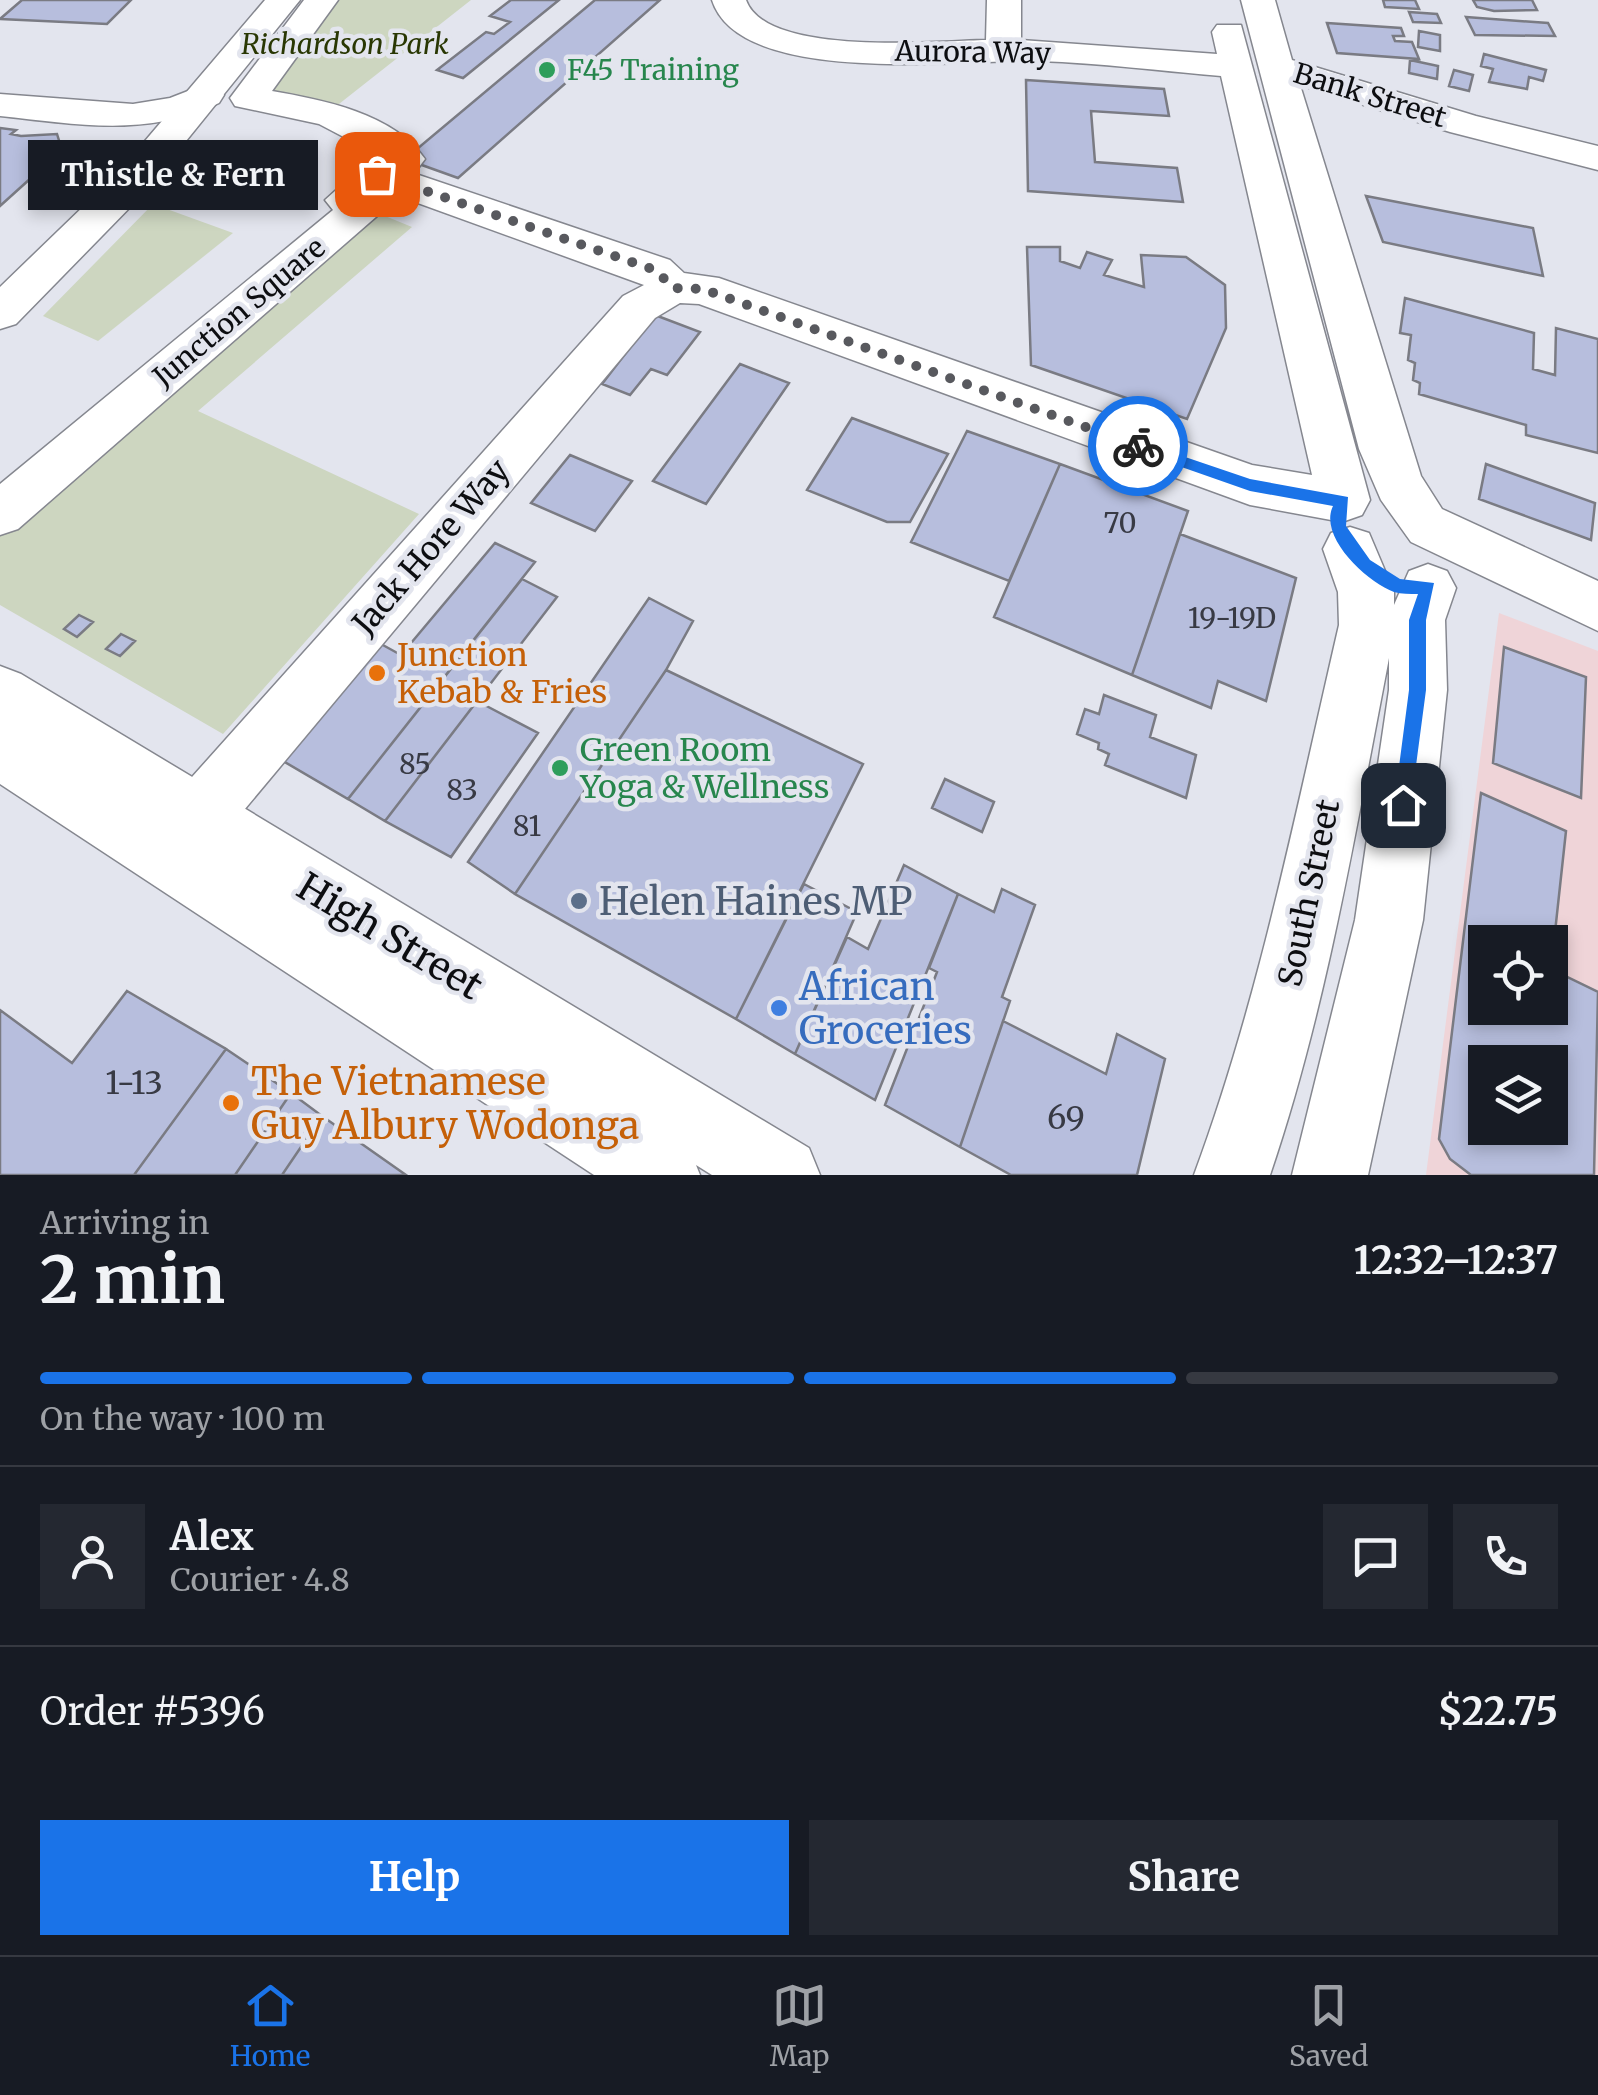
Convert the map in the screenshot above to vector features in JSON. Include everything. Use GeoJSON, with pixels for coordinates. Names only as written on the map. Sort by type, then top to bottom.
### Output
{"type":"FeatureCollection","features":[{"type":"Feature","properties":{"kind":"street"},"geometry":{"type":"LineString","coordinates":[[0,328],[120,208],[194,100],[245,0]]}},
{"type":"Feature","properties":{"kind":"street"},"geometry":{"type":"LineString","coordinates":[[0,313],[110,206],[194,100],[283,0]]}},
{"type":"Feature","properties":{"kind":"street"},"geometry":{"type":"LineString","coordinates":[[0,105],[144,116],[194,100],[292,0]]}},
{"type":"Feature","properties":{"kind":"street","name":"Junction Square"},"geometry":{"type":"LineString","coordinates":[[0,514],[363,207],[345,200],[343,161],[398,156],[405,159],[385,138],[313,112],[248,98],[321,0]]}},
{"type":"Feature","properties":{"kind":"street","name":"Aurora Way"},"geometry":{"type":"LineString","coordinates":[[729,0],[733,12],[746,26],[781,41],[902,52],[1003,50],[1267,80]]}},
{"type":"Feature","properties":{"kind":"street"},"geometry":{"type":"LineString","coordinates":[[1003,50],[1004,0]]}},
{"type":"Feature","properties":{"kind":"street","name":"South Street"},"geometry":{"type":"LineString","coordinates":[[1222,0],[1267,80],[1325,241],[1392,470],[1427,554]]}},
{"type":"Feature","properties":{"kind":"street","name":"South Street"},"geometry":{"type":"LineString","coordinates":[[1232,1175],[1264,1087],[1286,1001],[1367,625],[1366,592],[1277,237],[1258,0]]}},
{"type":"Feature","properties":{"kind":"street"},"geometry":{"type":"LineString","coordinates":[[0,76],[139,83],[194,100],[247,126],[655,270],[674,288],[703,289],[858,348],[1250,485],[1346,524],[1384,581],[1404,588],[1427,554]]}},
{"type":"Feature","properties":{"kind":"street","name":"Bank Street"},"geometry":{"type":"LineString","coordinates":[[1267,80],[1308,99],[1332,99],[1463,124],[1598,158]]}},
{"type":"Feature","properties":{"kind":"street"},"geometry":{"type":"LineString","coordinates":[[0,264],[94,174],[144,116]]}},
{"type":"Feature","properties":{"kind":"street"},"geometry":{"type":"LineString","coordinates":[[1277,237],[1325,241]]}},
{"type":"Feature","properties":{"kind":"street","name":"Jack Hore Way"},"geometry":{"type":"LineString","coordinates":[[197,818],[638,307],[674,288]]}},
{"type":"Feature","properties":{"kind":"street"},"geometry":{"type":"LineString","coordinates":[[1312,386],[1368,391]]}},
{"type":"Feature","properties":{"kind":"street"},"geometry":{"type":"LineString","coordinates":[[1346,524],[1375,494],[1427,554],[1490,587],[1586,603]]}},
{"type":"Feature","properties":{"kind":"street"},"geometry":{"type":"LineString","coordinates":[[1330,1175],[1388,920],[1418,690],[1417,620],[1427,554]]}},
{"type":"Feature","properties":{"kind":"street","name":"High Street"},"geometry":{"type":"LineString","coordinates":[[0,693],[197,818],[782,1175]]}},
{"type":"Feature","properties":{"kind":"street","name":"High Street"},"geometry":{"type":"LineString","coordinates":[[0,750],[662,1175]]}},
{"type":"Feature","properties":{"kind":"shaded area"},"geometry":{"type":"Polygon","coordinates":[[[1499,613],[1598,651],[1598,1175],[1426,1175],[1499,613]]]}},
{"type":"Feature","properties":{"kind":"green space","name":"Richardson Park"},"geometry":{"type":"Polygon","coordinates":[[[321,0],[471,0],[325,115],[248,98],[321,0]]]}},
{"type":"Feature","properties":{"kind":"green space"},"geometry":{"type":"Polygon","coordinates":[[[153,204],[233,233],[98,341],[43,316],[153,204]]]}},
{"type":"Feature","properties":{"kind":"green space"},"geometry":{"type":"Polygon","coordinates":[[[363,207],[412,227],[198,411],[419,514],[223,734],[0,605],[0,514],[363,207]]]}},
{"type":"Feature","properties":{"kind":"building"},"geometry":{"type":"Polygon","coordinates":[[[22,0],[131,0],[107,24],[0,19],[22,0]]]}},
{"type":"Feature","properties":{"kind":"building"},"geometry":{"type":"Polygon","coordinates":[[[511,0],[559,0],[463,78],[437,70],[486,32],[494,34],[510,22],[490,16],[511,0]]]}},
{"type":"Feature","properties":{"kind":"building"},"geometry":{"type":"Polygon","coordinates":[[[595,0],[660,0],[458,178],[405,159],[595,0]]]}},
{"type":"Feature","properties":{"kind":"building"},"geometry":{"type":"Polygon","coordinates":[[[1383,0],[1415,0],[1419,9],[1385,7],[1383,0]]]}},
{"type":"Feature","properties":{"kind":"building"},"geometry":{"type":"Polygon","coordinates":[[[1473,0],[1532,0],[1537,10],[1494,11],[1477,7],[1473,0]]]}},
{"type":"Feature","properties":{"kind":"building"},"geometry":{"type":"Polygon","coordinates":[[[1409,12],[1437,14],[1441,23],[1413,22],[1409,12]]]}},
{"type":"Feature","properties":{"kind":"building"},"geometry":{"type":"Polygon","coordinates":[[[1466,17],[1548,23],[1555,36],[1475,35],[1466,17]]]}},
{"type":"Feature","properties":{"kind":"building"},"geometry":{"type":"Polygon","coordinates":[[[1327,23],[1401,28],[1404,36],[1393,36],[1395,41],[1412,42],[1419,59],[1337,53],[1327,23]]]}},
{"type":"Feature","properties":{"kind":"building"},"geometry":{"type":"Polygon","coordinates":[[[1419,31],[1440,35],[1440,51],[1418,47],[1419,31]]]}},
{"type":"Feature","properties":{"kind":"building"},"geometry":{"type":"Polygon","coordinates":[[[1484,54],[1546,70],[1543,81],[1529,77],[1527,89],[1489,82],[1493,69],[1481,66],[1484,54]]]}},
{"type":"Feature","properties":{"kind":"building"},"geometry":{"type":"Polygon","coordinates":[[[1410,60],[1438,66],[1437,79],[1409,73],[1410,60]]]}},
{"type":"Feature","properties":{"kind":"building"},"geometry":{"type":"Polygon","coordinates":[[[1454,70],[1473,75],[1469,91],[1449,86],[1454,70]]]}},
{"type":"Feature","properties":{"kind":"building"},"geometry":{"type":"Polygon","coordinates":[[[1026,80],[1164,89],[1169,116],[1091,111],[1095,162],[1177,168],[1183,202],[1028,191],[1026,80]]]}},
{"type":"Feature","properties":{"kind":"building"},"geometry":{"type":"Polygon","coordinates":[[[0,128],[16,130],[11,134],[21,136],[57,134],[62,150],[0,206],[0,128]]]}},
{"type":"Feature","properties":{"kind":"building"},"geometry":{"type":"Polygon","coordinates":[[[1366,196],[1533,228],[1543,276],[1383,242],[1366,196]]]}},
{"type":"Feature","properties":{"kind":"building"},"geometry":{"type":"Polygon","coordinates":[[[1027,247],[1060,247],[1060,261],[1080,268],[1087,252],[1112,260],[1104,275],[1144,287],[1141,255],[1186,257],[1225,285],[1226,328],[1187,419],[1031,365],[1027,247]]]}},
{"type":"Feature","properties":{"kind":"building"},"geometry":{"type":"Polygon","coordinates":[[[1405,298],[1534,333],[1533,369],[1555,375],[1556,328],[1598,339],[1598,453],[1526,435],[1526,425],[1419,394],[1420,383],[1413,380],[1415,363],[1408,360],[1411,335],[1400,333],[1405,298]]]}},
{"type":"Feature","properties":{"kind":"building"},"geometry":{"type":"Polygon","coordinates":[[[655,315],[700,332],[667,375],[651,369],[630,395],[602,384],[655,315]]]}},
{"type":"Feature","properties":{"kind":"building"},"geometry":{"type":"Polygon","coordinates":[[[740,364],[789,383],[706,504],[653,481],[740,364]]]}},
{"type":"Feature","properties":{"kind":"building"},"geometry":{"type":"Polygon","coordinates":[[[852,418],[948,454],[910,522],[887,522],[807,490],[852,418]]]}},
{"type":"Feature","properties":{"kind":"building"},"geometry":{"type":"Polygon","coordinates":[[[967,431],[1060,464],[1009,581],[911,542],[967,431]]]}},
{"type":"Feature","properties":{"kind":"building"},"geometry":{"type":"Polygon","coordinates":[[[570,455],[632,481],[595,531],[531,503],[570,455]]]}},
{"type":"Feature","properties":{"kind":"building"},"geometry":{"type":"Polygon","coordinates":[[[1060,464],[1188,511],[1132,675],[994,617],[1060,464]]]}},
{"type":"Feature","properties":{"kind":"building"},"geometry":{"type":"Polygon","coordinates":[[[1486,464],[1595,503],[1591,540],[1479,499],[1486,464]]]}},
{"type":"Feature","properties":{"kind":"building"},"geometry":{"type":"Polygon","coordinates":[[[1180,534],[1296,578],[1266,701],[1218,681],[1211,708],[1132,675],[1180,534]]]}},
{"type":"Feature","properties":{"kind":"building"},"geometry":{"type":"Polygon","coordinates":[[[495,543],[535,562],[348,799],[283,761],[381,644],[401,655],[495,543]]]}},
{"type":"Feature","properties":{"kind":"building"},"geometry":{"type":"Polygon","coordinates":[[[522,579],[557,597],[385,821],[348,799],[522,579]]]}},
{"type":"Feature","properties":{"kind":"building"},"geometry":{"type":"Polygon","coordinates":[[[649,598],[693,621],[666,670],[515,894],[468,862],[649,598]]]}},
{"type":"Feature","properties":{"kind":"building"},"geometry":{"type":"Polygon","coordinates":[[[79,615],[93,622],[77,637],[64,629],[79,615]]]}},
{"type":"Feature","properties":{"kind":"building"},"geometry":{"type":"Polygon","coordinates":[[[121,634],[135,641],[120,656],[106,649],[121,634]]]}},
{"type":"Feature","properties":{"kind":"building"},"geometry":{"type":"Polygon","coordinates":[[[1504,647],[1586,677],[1581,798],[1493,763],[1504,647]]]}},
{"type":"Feature","properties":{"kind":"building"},"geometry":{"type":"Polygon","coordinates":[[[666,670],[863,764],[736,1019],[515,894],[666,670]]]}},
{"type":"Feature","properties":{"kind":"building"},"geometry":{"type":"Polygon","coordinates":[[[1104,695],[1156,715],[1150,737],[1196,755],[1186,798],[1105,765],[1109,754],[1098,749],[1099,743],[1077,734],[1085,709],[1099,714],[1104,695]]]}},
{"type":"Feature","properties":{"kind":"building"},"geometry":{"type":"Polygon","coordinates":[[[477,701],[538,733],[451,857],[385,821],[477,701]]]}},
{"type":"Feature","properties":{"kind":"building"},"geometry":{"type":"Polygon","coordinates":[[[945,779],[994,802],[982,832],[932,808],[945,779]]]}},
{"type":"Feature","properties":{"kind":"building"},"geometry":{"type":"Polygon","coordinates":[[[1481,793],[1566,831],[1556,925],[1468,925],[1468,1025],[1568,1025],[1568,977],[1598,992],[1594,1175],[1471,1175],[1450,1159],[1439,1139],[1481,793]]]}},
{"type":"Feature","properties":{"kind":"building"},"geometry":{"type":"Polygon","coordinates":[[[904,865],[958,894],[875,1100],[795,1054],[847,937],[868,949],[904,865]]]}},
{"type":"Feature","properties":{"kind":"building"},"geometry":{"type":"Polygon","coordinates":[[[804,884],[857,912],[795,1054],[736,1019],[804,884]]]}},
{"type":"Feature","properties":{"kind":"building"},"geometry":{"type":"Polygon","coordinates":[[[1002,889],[1035,905],[1002,997],[1010,1001],[960,1147],[885,1105],[937,972],[929,968],[958,894],[994,912],[1002,889]]]}},
{"type":"Feature","properties":{"kind":"building"},"geometry":{"type":"Polygon","coordinates":[[[127,991],[226,1049],[134,1175],[0,1175],[0,1010],[72,1063],[127,991]]]}},
{"type":"Feature","properties":{"kind":"building"},"geometry":{"type":"Polygon","coordinates":[[[1003,1021],[1106,1074],[1117,1034],[1165,1059],[1137,1175],[1011,1175],[960,1147],[1003,1021]]]}},
{"type":"Feature","properties":{"kind":"building"},"geometry":{"type":"Polygon","coordinates":[[[226,1049],[291,1093],[235,1175],[134,1175],[226,1049]]]}},
{"type":"Feature","properties":{"kind":"building"},"geometry":{"type":"Polygon","coordinates":[[[291,1093],[322,1116],[282,1175],[235,1175],[291,1093]]]}},
{"type":"Feature","properties":{"kind":"building"},"geometry":{"type":"Polygon","coordinates":[[[322,1116],[406,1175],[282,1175],[322,1116]]]}},
{"type":"Feature","properties":{"kind":"way so far"},"geometry":{"type":"LineString","coordinates":[[377,174],[655,270],[674,288],[703,289],[1138,446]]}},
{"type":"Feature","properties":{"kind":"place","name":"F45 Training"},"geometry":{"type":"Point","coordinates":[547,70]}},
{"type":"Feature","properties":{"kind":"place","name":"Thistle & Fern"},"geometry":{"type":"Point","coordinates":[377,174]}},
{"type":"Feature","properties":{"kind":"place","name":"Junction Kebab & Fries"},"geometry":{"type":"Point","coordinates":[377,673]}},
{"type":"Feature","properties":{"kind":"place","name":"Green Room Yoga & Wellness"},"geometry":{"type":"Point","coordinates":[560,768]}},
{"type":"Feature","properties":{"kind":"place","name":"Helen Haines MP"},"geometry":{"type":"Point","coordinates":[579,901]}},
{"type":"Feature","properties":{"kind":"place","name":"African Groceries"},"geometry":{"type":"Point","coordinates":[779,1008]}},
{"type":"Feature","properties":{"kind":"place","name":"The Vietnamese Guy Albury Wodonga"},"geometry":{"type":"Point","coordinates":[231,1103]}},
{"type":"Feature","properties":{"kind":"route"},"geometry":{"type":"LineString","coordinates":[[1138,446],[1250,485],[1342,502],[1337,514],[1338,527],[1364,564],[1384,581],[1397,586],[1428,588],[1417,620],[1418,690],[1403,805]]}}]}
